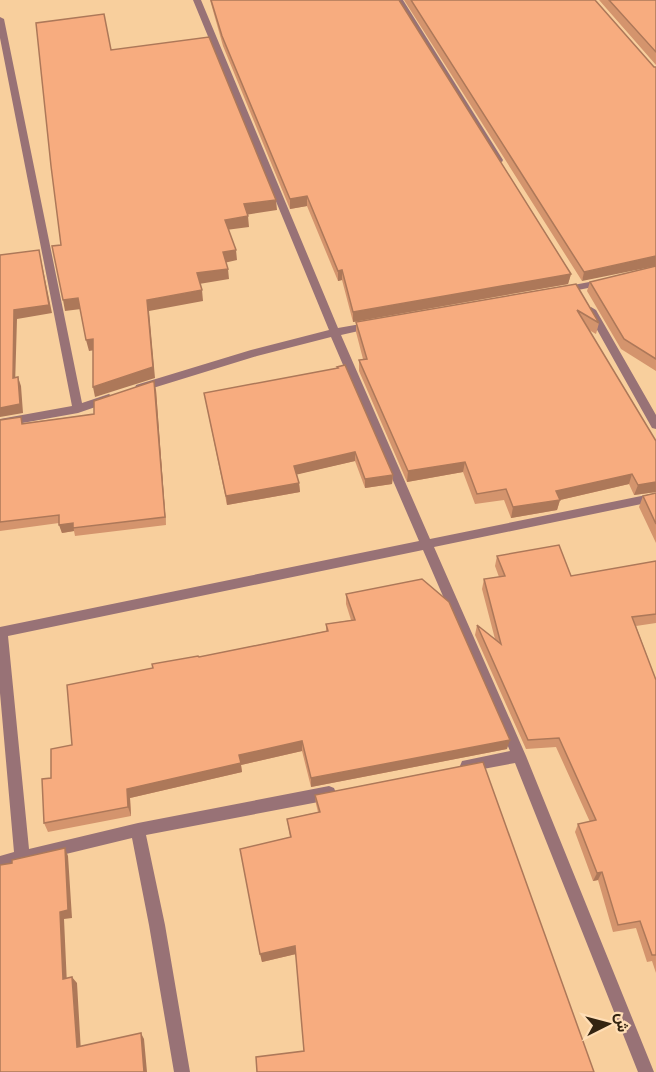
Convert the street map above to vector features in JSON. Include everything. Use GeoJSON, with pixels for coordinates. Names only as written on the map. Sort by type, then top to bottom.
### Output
{"type":"FeatureCollection","features":[{"type":"Feature","properties":{"kind":"street"},"geometry":{"type":"LineString","coordinates":[[197,0],[334,331],[519,756],[646,1072]]}},
{"type":"Feature","properties":{"kind":"street"},"geometry":{"type":"LineString","coordinates":[[399,0],[504,169]]}},
{"type":"Feature","properties":{"kind":"street"},"geometry":{"type":"LineString","coordinates":[[0,19],[78,409]]}},
{"type":"Feature","properties":{"kind":"street"},"geometry":{"type":"LineString","coordinates":[[572,278],[656,425]]}},
{"type":"Feature","properties":{"kind":"street"},"geometry":{"type":"LineString","coordinates":[[555,292],[611,280]]}},
{"type":"Feature","properties":{"kind":"street"},"geometry":{"type":"LineString","coordinates":[[0,423],[78,409],[219,363],[334,331],[381,323]]}},
{"type":"Feature","properties":{"kind":"street"},"geometry":{"type":"LineString","coordinates":[[22,858],[0,632],[656,496]]}},
{"type":"Feature","properties":{"kind":"street"},"geometry":{"type":"LineString","coordinates":[[450,769],[519,756]]}},
{"type":"Feature","properties":{"kind":"street"},"geometry":{"type":"LineString","coordinates":[[0,863],[138,830],[346,789]]}},
{"type":"Feature","properties":{"kind":"street"},"geometry":{"type":"LineString","coordinates":[[138,830],[182,1072]]}},
{"type":"Feature","properties":{"kind":"building"},"geometry":{"type":"Polygon","coordinates":[[[211,0],[399,0],[571,274],[353,312],[342,270],[338,271],[307,196],[290,199],[222,36],[211,0]]]}},
{"type":"Feature","properties":{"kind":"building"},"geometry":{"type":"Polygon","coordinates":[[[411,0],[595,0],[656,67],[656,256],[584,272],[411,0]]]}},
{"type":"Feature","properties":{"kind":"building"},"geometry":{"type":"Polygon","coordinates":[[[609,0],[656,0],[656,52],[609,0]]]}},
{"type":"Feature","properties":{"kind":"building"},"geometry":{"type":"Polygon","coordinates":[[[104,14],[111,50],[209,37],[276,200],[244,204],[248,216],[225,220],[236,250],[223,252],[228,269],[197,273],[202,290],[147,300],[153,367],[93,387],[93,339],[86,340],[78,298],[63,300],[52,246],[61,245],[36,23],[104,14]]]}},
{"type":"Feature","properties":{"kind":"building"},"geometry":{"type":"Polygon","coordinates":[[[39,250],[49,305],[14,310],[13,378],[18,377],[20,404],[0,408],[0,255],[39,250]]]}},
{"type":"Feature","properties":{"kind":"building"},"geometry":{"type":"Polygon","coordinates":[[[656,266],[656,359],[624,339],[590,282],[656,266]]]}},
{"type":"Feature","properties":{"kind":"building"},"geometry":{"type":"Polygon","coordinates":[[[576,284],[599,323],[577,310],[656,441],[656,482],[638,485],[632,474],[556,491],[560,500],[513,507],[506,489],[477,494],[465,462],[408,471],[359,360],[367,359],[356,322],[576,284]]]}},
{"type":"Feature","properties":{"kind":"building"},"geometry":{"type":"Polygon","coordinates":[[[345,365],[393,475],[365,479],[355,452],[294,466],[299,483],[226,496],[204,393],[345,365]]]}},
{"type":"Feature","properties":{"kind":"building"},"geometry":{"type":"Polygon","coordinates":[[[154,381],[165,517],[73,528],[73,523],[59,525],[59,515],[0,522],[0,420],[21,417],[22,424],[94,414],[94,401],[154,381]]]}},
{"type":"Feature","properties":{"kind":"building"},"geometry":{"type":"Polygon","coordinates":[[[656,493],[656,524],[643,496],[656,493]]]}},
{"type":"Feature","properties":{"kind":"building"},"geometry":{"type":"Polygon","coordinates":[[[559,545],[571,576],[656,561],[656,614],[632,617],[656,680],[656,955],[652,955],[640,921],[618,925],[602,872],[597,873],[578,824],[596,820],[559,738],[528,740],[477,625],[501,644],[484,579],[505,576],[497,556],[559,545]]]}},
{"type":"Feature","properties":{"kind":"building"},"geometry":{"type":"Polygon","coordinates":[[[422,579],[449,602],[510,740],[311,778],[302,741],[239,755],[241,763],[127,789],[128,807],[44,823],[42,779],[51,778],[51,749],[72,745],[67,685],[153,668],[152,664],[328,631],[326,624],[355,620],[346,594],[422,579]]]}},
{"type":"Feature","properties":{"kind":"building"},"geometry":{"type":"Polygon","coordinates":[[[483,762],[594,1072],[257,1072],[256,1057],[304,1051],[295,946],[260,954],[240,849],[291,837],[287,819],[320,812],[315,795],[483,762]]]}},
{"type":"Feature","properties":{"kind":"building"},"geometry":{"type":"Polygon","coordinates":[[[65,848],[68,910],[60,912],[63,979],[72,977],[77,1047],[141,1033],[144,1072],[0,1072],[0,865],[12,863],[12,860],[65,848]]]}}]}
